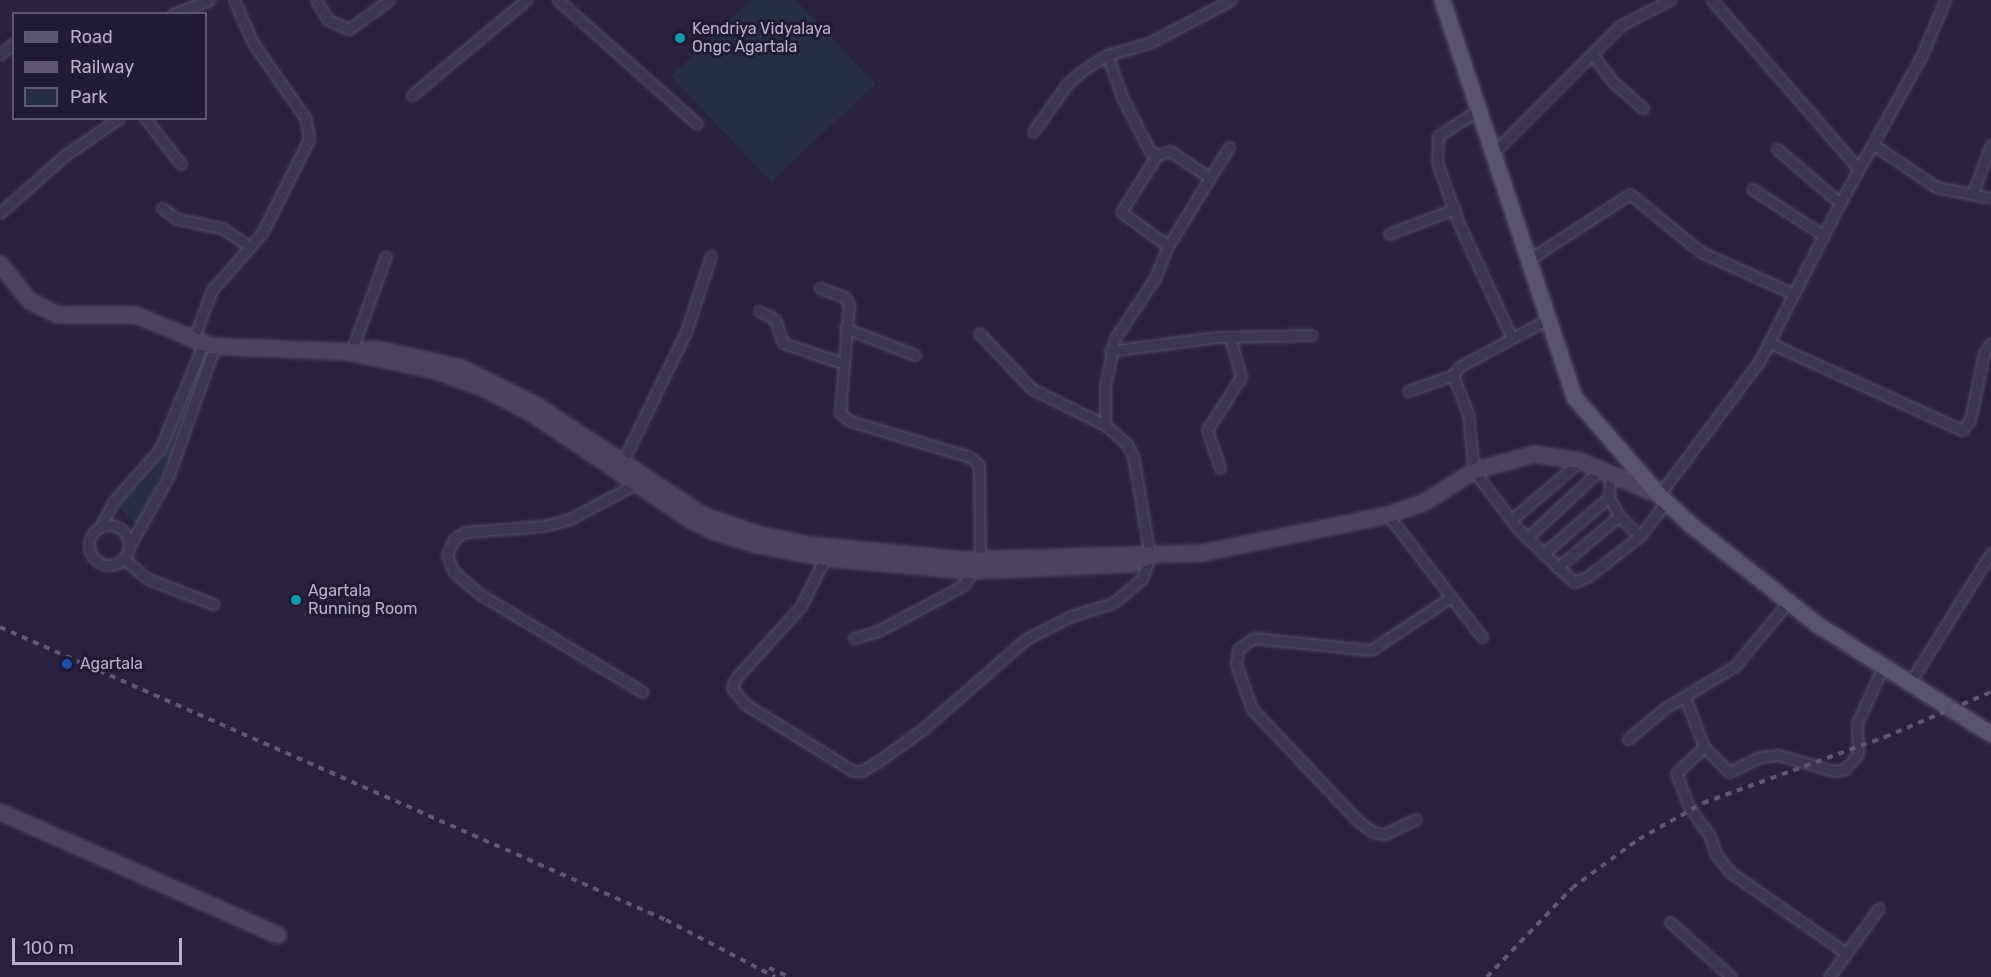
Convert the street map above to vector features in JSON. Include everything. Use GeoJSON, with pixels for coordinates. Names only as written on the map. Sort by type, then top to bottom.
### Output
{"type":"FeatureCollection","features":[{"type":"Feature","properties":{"kind":"main road"},"geometry":{"type":"LineString","coordinates":[[1442,0],[1574,397],[1662,499],[1788,602],[1909,684],[1991,734]]}},
{"type":"Feature","properties":{"kind":"street"},"geometry":{"type":"LineString","coordinates":[[179,12],[209,0]]}},
{"type":"Feature","properties":{"kind":"street"},"geometry":{"type":"LineString","coordinates":[[204,344],[160,449],[113,502],[101,526],[89,541],[94,559],[112,566],[124,559],[168,477],[204,344],[212,290],[269,222],[306,147],[310,129],[306,119],[253,43],[234,0]]}},
{"type":"Feature","properties":{"kind":"street"},"geometry":{"type":"LineString","coordinates":[[316,0],[328,20],[349,29],[389,0]]}},
{"type":"Feature","properties":{"kind":"street"},"geometry":{"type":"LineString","coordinates":[[412,95],[526,0]]}},
{"type":"Feature","properties":{"kind":"street"},"geometry":{"type":"LineString","coordinates":[[558,0],[698,124]]}},
{"type":"Feature","properties":{"kind":"street"},"geometry":{"type":"LineString","coordinates":[[1033,132],[1067,84],[1107,55],[1149,43],[1231,0]]}},
{"type":"Feature","properties":{"kind":"street"},"geometry":{"type":"LineString","coordinates":[[1493,153],[1621,25],[1651,4],[1670,0]]}},
{"type":"Feature","properties":{"kind":"street"},"geometry":{"type":"LineString","coordinates":[[1712,0],[1858,168]]}},
{"type":"Feature","properties":{"kind":"street"},"geometry":{"type":"LineString","coordinates":[[1453,375],[1468,414],[1474,471],[1527,538],[1570,581],[1579,582],[1640,536],[1662,499],[1770,344],[1858,168],[1874,145],[1924,52],[1945,0]]}},
{"type":"Feature","properties":{"kind":"street"},"geometry":{"type":"LineString","coordinates":[[0,54],[12,45]]}},
{"type":"Feature","properties":{"kind":"street"},"geometry":{"type":"LineString","coordinates":[[1592,54],[1613,82],[1643,108]]}},
{"type":"Feature","properties":{"kind":"street"},"geometry":{"type":"LineString","coordinates":[[1107,55],[1129,112],[1149,149],[1156,155]]}},
{"type":"Feature","properties":{"kind":"street"},"geometry":{"type":"LineString","coordinates":[[1478,110],[1436,138],[1437,162],[1454,209],[1512,338]]}},
{"type":"Feature","properties":{"kind":"street"},"geometry":{"type":"LineString","coordinates":[[0,213],[64,156],[116,120]]}},
{"type":"Feature","properties":{"kind":"street"},"geometry":{"type":"LineString","coordinates":[[147,120],[181,164]]}},
{"type":"Feature","properties":{"kind":"street"},"geometry":{"type":"LineString","coordinates":[[1973,192],[1991,144]]}},
{"type":"Feature","properties":{"kind":"street"},"geometry":{"type":"LineString","coordinates":[[1874,145],[1936,187],[1973,192],[1991,198]]}},
{"type":"Feature","properties":{"kind":"street"},"geometry":{"type":"LineString","coordinates":[[1105,424],[1104,387],[1110,351],[1120,328],[1155,279],[1168,246],[1229,147]]}},
{"type":"Feature","properties":{"kind":"street"},"geometry":{"type":"LineString","coordinates":[[1777,149],[1840,203]]}},
{"type":"Feature","properties":{"kind":"street"},"geometry":{"type":"LineString","coordinates":[[1168,246],[1121,212],[1125,201],[1156,155],[1170,151],[1210,178]]}},
{"type":"Feature","properties":{"kind":"street"},"geometry":{"type":"LineString","coordinates":[[1752,189],[1823,235]]}},
{"type":"Feature","properties":{"kind":"street"},"geometry":{"type":"LineString","coordinates":[[1528,260],[1630,194],[1701,252],[1794,294]]}},
{"type":"Feature","properties":{"kind":"street"},"geometry":{"type":"LineString","coordinates":[[162,207],[177,219],[222,228],[249,246]]}},
{"type":"Feature","properties":{"kind":"street"},"geometry":{"type":"LineString","coordinates":[[1389,234],[1454,209]]}},
{"type":"Feature","properties":{"kind":"street"},"geometry":{"type":"LineString","coordinates":[[351,352],[386,255]]}},
{"type":"Feature","properties":{"kind":"street"},"geometry":{"type":"LineString","coordinates":[[620,467],[686,332],[711,256]]}},
{"type":"Feature","properties":{"kind":"street"},"geometry":{"type":"LineString","coordinates":[[0,264],[30,301],[51,312],[72,317],[136,315],[168,326],[204,344],[351,352],[376,349],[407,353],[462,368],[514,392],[620,467],[718,523],[808,550],[825,558],[966,567],[1130,564],[1150,556]]}},
{"type":"Feature","properties":{"kind":"street"},"geometry":{"type":"LineString","coordinates":[[820,288],[845,297],[849,305],[838,407],[844,418],[970,457],[979,465],[980,560]]}},
{"type":"Feature","properties":{"kind":"street"},"geometry":{"type":"LineString","coordinates":[[759,311],[775,319],[783,343],[842,363]]}},
{"type":"Feature","properties":{"kind":"street"},"geometry":{"type":"LineString","coordinates":[[1408,391],[1453,375],[1460,366],[1548,319]]}},
{"type":"Feature","properties":{"kind":"street"},"geometry":{"type":"LineString","coordinates":[[845,328],[915,355]]}},
{"type":"Feature","properties":{"kind":"street"},"geometry":{"type":"LineString","coordinates":[[825,558],[796,614],[735,679],[732,688],[745,704],[841,764],[862,771],[923,729],[1026,639],[1129,592],[1142,579],[1150,556],[1132,456],[1120,435],[1105,424],[1032,389],[979,333]]}},
{"type":"Feature","properties":{"kind":"street"},"geometry":{"type":"LineString","coordinates":[[1110,351],[1230,337],[1312,335]]}},
{"type":"Feature","properties":{"kind":"street"},"geometry":{"type":"LineString","coordinates":[[1220,468],[1207,430],[1241,377],[1230,337]]}},
{"type":"Feature","properties":{"kind":"street"},"geometry":{"type":"LineString","coordinates":[[1770,344],[1962,430],[1970,420],[1984,353],[1991,343]]}},
{"type":"Feature","properties":{"kind":"street"},"geometry":{"type":"LineString","coordinates":[[620,467],[636,484],[715,532],[808,550],[966,567],[980,560],[1129,553],[1150,556],[1234,549],[1388,515],[1425,502],[1474,471],[1534,454],[1580,461],[1662,499]]}},
{"type":"Feature","properties":{"kind":"street"},"geometry":{"type":"LineString","coordinates":[[1511,520],[1580,461]]}},
{"type":"Feature","properties":{"kind":"street"},"geometry":{"type":"LineString","coordinates":[[1605,472],[1609,497],[1619,516],[1640,536]]}},
{"type":"Feature","properties":{"kind":"street"},"geometry":{"type":"LineString","coordinates":[[1527,538],[1605,472]]}},
{"type":"Feature","properties":{"kind":"street"},"geometry":{"type":"LineString","coordinates":[[636,484],[570,519],[544,526],[465,532],[454,539],[447,555],[453,571],[478,593],[643,692]]}},
{"type":"Feature","properties":{"kind":"street"},"geometry":{"type":"LineString","coordinates":[[1543,554],[1609,497]]}},
{"type":"Feature","properties":{"kind":"street"},"geometry":{"type":"LineString","coordinates":[[1388,515],[1482,637]]}},
{"type":"Feature","properties":{"kind":"street"},"geometry":{"type":"LineString","coordinates":[[1557,568],[1619,516]]}},
{"type":"Feature","properties":{"kind":"street"},"geometry":{"type":"LineString","coordinates":[[101,526],[121,529],[129,547]]}},
{"type":"Feature","properties":{"kind":"street"},"geometry":{"type":"LineString","coordinates":[[1909,684],[1991,554]]}},
{"type":"Feature","properties":{"kind":"street"},"geometry":{"type":"LineString","coordinates":[[124,559],[148,579],[213,604]]}},
{"type":"Feature","properties":{"kind":"street"},"geometry":{"type":"LineString","coordinates":[[854,638],[878,631],[964,585],[966,567]]}},
{"type":"Feature","properties":{"kind":"street"},"geometry":{"type":"LineString","coordinates":[[1416,819],[1385,834],[1373,832],[1358,821],[1252,709],[1236,663],[1239,649],[1254,638],[1371,650],[1451,597]]}},
{"type":"Feature","properties":{"kind":"street"},"geometry":{"type":"LineString","coordinates":[[1628,739],[1686,697],[1739,663],[1788,602]]}},
{"type":"Feature","properties":{"kind":"street"},"geometry":{"type":"LineString","coordinates":[[1686,697],[1704,747],[1730,772],[1760,757],[1778,755],[1833,771],[1845,769],[1858,754],[1857,723],[1883,667]]}},
{"type":"Feature","properties":{"kind":"street"},"geometry":{"type":"LineString","coordinates":[[1704,747],[1676,773],[1688,805],[1710,836],[1720,860],[1731,872],[1846,953]]}},
{"type":"Feature","properties":{"kind":"street"},"geometry":{"type":"LineString","coordinates":[[0,812],[278,935]]}},
{"type":"Feature","properties":{"kind":"street"},"geometry":{"type":"LineString","coordinates":[[1829,977],[1879,908]]}},
{"type":"Feature","properties":{"kind":"street"},"geometry":{"type":"LineString","coordinates":[[1670,922],[1731,977]]}},
{"type":"Feature","properties":{"kind":"green space"},"geometry":{"type":"Polygon","coordinates":[[[751,0],[796,0],[875,84],[771,182],[671,76],[751,0]]]}},
{"type":"Feature","properties":{"kind":"green space"},"geometry":{"type":"Polygon","coordinates":[[[206,355],[168,461],[136,525],[118,506],[151,475],[163,456],[206,355]]]}},
{"type":"Feature","properties":{"kind":"railway"},"geometry":{"type":"LineString","coordinates":[[0,627],[666,920],[775,977]]}},
{"type":"Feature","properties":{"kind":"railway"},"geometry":{"type":"LineString","coordinates":[[1487,977],[1572,888],[1639,839],[1703,803],[1885,737],[1991,692]]}},
{"type":"Feature","properties":{"kind":"railway"},"geometry":{"type":"LineString","coordinates":[[769,968],[789,977]]}},
{"type":"Feature","properties":{"kind":"place","name":"Kendriya Vidyalaya Ongc Agartala"},"geometry":{"type":"Point","coordinates":[680,38]}},
{"type":"Feature","properties":{"kind":"place","name":"Agartala Running Room"},"geometry":{"type":"Point","coordinates":[296,600]}},
{"type":"Feature","properties":{"kind":"place","name":"Agartala"},"geometry":{"type":"Point","coordinates":[67,664]}}]}
